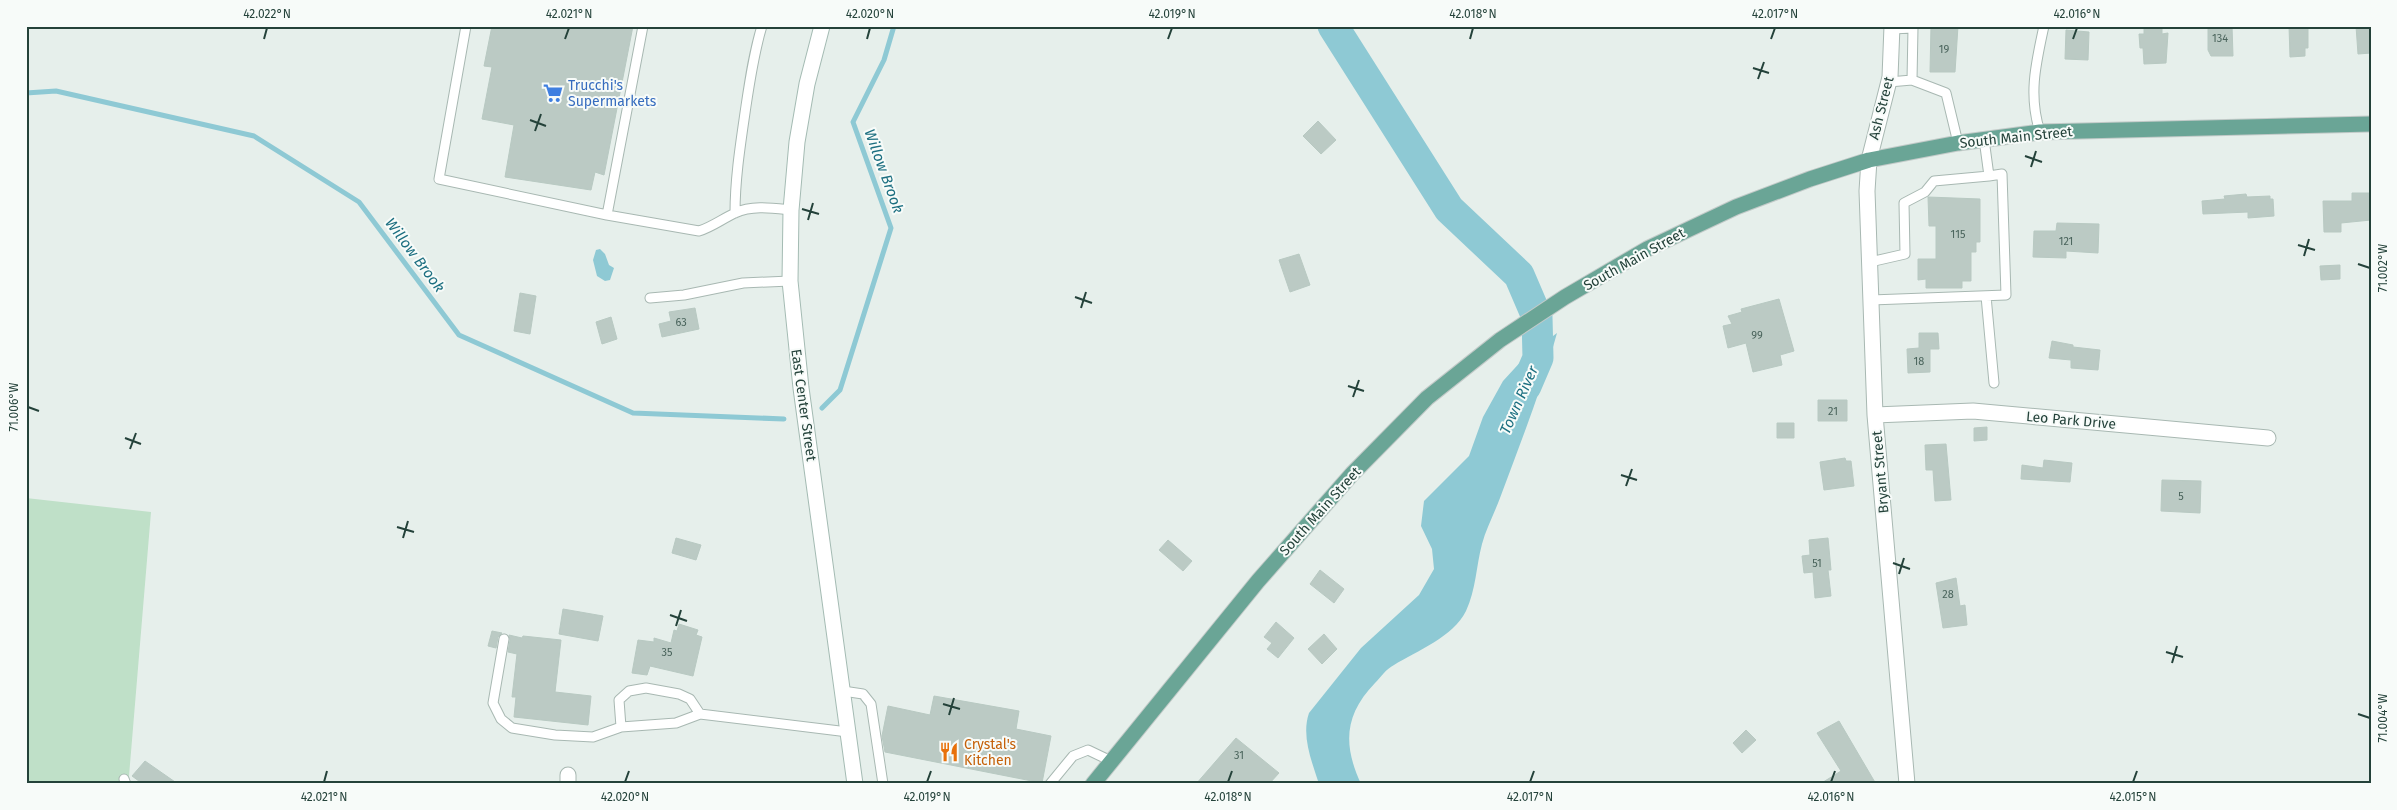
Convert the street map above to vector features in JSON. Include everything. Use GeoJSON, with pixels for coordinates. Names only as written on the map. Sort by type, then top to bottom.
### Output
{"type":"FeatureCollection","features":[{"type":"Feature","properties":{"kind":"main road","name":"South Main Street"},"geometry":{"type":"LineString","coordinates":[[1093,784],[1258,582],[1352,474],[1427,398],[1500,340],[1565,297],[1647,249],[1736,207],[1869,160],[1958,143],[2040,132],[2371,124]]}},
{"type":"Feature","properties":{"kind":"street","name":"East Center Street"},"geometry":{"type":"LineString","coordinates":[[822,26],[804,99],[797,142],[790,210],[790,281],[800,388],[855,784]]}},
{"type":"Feature","properties":{"kind":"street","name":"Ash Street"},"geometry":{"type":"LineString","coordinates":[[1869,160],[1889,82],[1892,27]]}},
{"type":"Feature","properties":{"kind":"street","name":"Bryant Street"},"geometry":{"type":"LineString","coordinates":[[1869,160],[1874,414],[1907,784]]}},
{"type":"Feature","properties":{"kind":"street","name":"Leo Park Drive"},"geometry":{"type":"LineString","coordinates":[[1874,414],[1973,410],[2268,438]]}},
{"type":"Feature","properties":{"kind":"lane"},"geometry":{"type":"LineString","coordinates":[[466,26],[439,179],[607,215],[698,231],[710,228],[735,213],[765,207],[790,210]]}},
{"type":"Feature","properties":{"kind":"lane"},"geometry":{"type":"LineString","coordinates":[[607,215],[643,26]]}},
{"type":"Feature","properties":{"kind":"lane"},"geometry":{"type":"LineString","coordinates":[[735,213],[735,184],[742,132],[756,48],[762,26]]}},
{"type":"Feature","properties":{"kind":"lane"},"geometry":{"type":"LineString","coordinates":[[2040,132],[2033,112],[2035,68],[2044,26]]}},
{"type":"Feature","properties":{"kind":"lane"},"geometry":{"type":"LineString","coordinates":[[1892,27],[1914,28],[1912,80]]}},
{"type":"Feature","properties":{"kind":"lane"},"geometry":{"type":"LineString","coordinates":[[1889,82],[1912,80],[1946,93],[1958,143]]}},
{"type":"Feature","properties":{"kind":"lane"},"geometry":{"type":"LineString","coordinates":[[1984,139],[1989,176]]}},
{"type":"Feature","properties":{"kind":"lane"},"geometry":{"type":"LineString","coordinates":[[1870,262],[1905,254],[1904,203],[1925,192],[1934,182],[2002,174],[2006,295],[1871,300]]}},
{"type":"Feature","properties":{"kind":"lane"},"geometry":{"type":"LineString","coordinates":[[650,298],[743,283],[790,281]]}},
{"type":"Feature","properties":{"kind":"lane"},"geometry":{"type":"LineString","coordinates":[[1986,296],[1994,382]]}},
{"type":"Feature","properties":{"kind":"lane"},"geometry":{"type":"LineString","coordinates":[[504,639],[493,703],[502,719],[512,728],[555,735],[593,737],[622,727],[676,723],[700,714],[848,732]]}},
{"type":"Feature","properties":{"kind":"lane"},"geometry":{"type":"LineString","coordinates":[[622,727],[619,700],[629,691],[646,688],[679,694],[690,699],[700,714]]}},
{"type":"Feature","properties":{"kind":"lane"},"geometry":{"type":"LineString","coordinates":[[842,692],[862,694],[871,704],[882,784]]}},
{"type":"Feature","properties":{"kind":"lane"},"geometry":{"type":"LineString","coordinates":[[1050,784],[1073,756],[1088,750],[1111,761]]}},
{"type":"Feature","properties":{"kind":"green space"},"geometry":{"type":"Polygon","coordinates":[[[26,498],[151,512],[129,776],[130,784],[26,784],[26,498]]]}},
{"type":"Feature","properties":{"kind":"water"},"geometry":{"type":"Polygon","coordinates":[[[600,249],[605,254],[609,265],[614,268],[610,280],[605,281],[597,276],[593,260],[596,250],[600,249]]]}},
{"type":"Feature","properties":{"kind":"water"},"geometry":{"type":"Polygon","coordinates":[[[1557,333],[1545,375],[1484,538],[1472,594],[1466,611],[1444,636],[1388,669],[1357,707],[1352,719],[1349,743],[1355,770],[1361,784],[1319,784],[1307,740],[1306,731],[1309,713],[1361,648],[1419,595],[1434,569],[1432,549],[1421,526],[1424,501],[1469,456],[1483,417],[1503,381],[1525,357],[1557,333]]]}},
{"type":"Feature","properties":{"kind":"building","name":"Trucchi's Supermarkets"},"geometry":{"type":"Polygon","coordinates":[[[492,26],[633,26],[604,175],[595,172],[591,190],[505,177],[514,125],[482,119],[492,67],[484,66],[492,26]]]}},
{"type":"Feature","properties":{"kind":"building"},"geometry":{"type":"Polygon","coordinates":[[[1931,26],[1958,26],[1955,72],[1930,72],[1931,26]]]}},
{"type":"Feature","properties":{"kind":"building"},"geometry":{"type":"Polygon","coordinates":[[[2144,26],[2162,26],[2162,34],[2168,33],[2166,63],[2144,64],[2143,48],[2140,48],[2139,34],[2144,34],[2144,26]]]}},
{"type":"Feature","properties":{"kind":"building"},"geometry":{"type":"Polygon","coordinates":[[[2208,26],[2232,26],[2233,56],[2211,56],[2208,50],[2208,26]]]}},
{"type":"Feature","properties":{"kind":"building"},"geometry":{"type":"Polygon","coordinates":[[[2289,26],[2308,26],[2308,48],[2305,48],[2305,56],[2290,57],[2289,26]]]}},
{"type":"Feature","properties":{"kind":"building"},"geometry":{"type":"Polygon","coordinates":[[[2356,26],[2371,26],[2371,53],[2358,54],[2356,26]]]}},
{"type":"Feature","properties":{"kind":"building"},"geometry":{"type":"Polygon","coordinates":[[[2066,30],[2089,32],[2088,60],[2065,59],[2066,30]]]}},
{"type":"Feature","properties":{"kind":"building"},"geometry":{"type":"Polygon","coordinates":[[[1318,121],[1336,140],[1321,154],[1303,136],[1318,121]]]}},
{"type":"Feature","properties":{"kind":"building"},"geometry":{"type":"Polygon","coordinates":[[[2352,193],[2371,193],[2371,220],[2341,223],[2341,232],[2324,232],[2323,201],[2352,201],[2352,193]]]}},
{"type":"Feature","properties":{"kind":"building"},"geometry":{"type":"Polygon","coordinates":[[[2246,194],[2247,197],[2270,196],[2270,199],[2273,199],[2274,216],[2248,218],[2248,212],[2203,214],[2202,201],[2225,199],[2224,196],[2246,194]]]}},
{"type":"Feature","properties":{"kind":"building"},"geometry":{"type":"Polygon","coordinates":[[[1928,197],[1980,199],[1980,242],[1976,242],[1976,252],[1971,252],[1971,281],[1962,281],[1962,288],[1926,288],[1926,279],[1918,280],[1918,259],[1936,259],[1936,226],[1929,226],[1928,197]]]}},
{"type":"Feature","properties":{"kind":"building"},"geometry":{"type":"Polygon","coordinates":[[[2057,223],[2099,224],[2098,253],[2066,251],[2066,258],[2033,257],[2034,231],[2056,231],[2057,223]]]}},
{"type":"Feature","properties":{"kind":"building"},"geometry":{"type":"Polygon","coordinates":[[[1299,254],[1310,285],[1290,292],[1279,260],[1299,254]]]}},
{"type":"Feature","properties":{"kind":"building"},"geometry":{"type":"Polygon","coordinates":[[[2340,265],[2340,279],[2321,280],[2320,266],[2340,265]]]}},
{"type":"Feature","properties":{"kind":"building"},"geometry":{"type":"Polygon","coordinates":[[[520,293],[536,296],[530,334],[514,331],[520,293]]]}},
{"type":"Feature","properties":{"kind":"building"},"geometry":{"type":"Polygon","coordinates":[[[1779,299],[1794,351],[1780,355],[1782,365],[1753,372],[1746,343],[1728,348],[1723,326],[1732,324],[1728,316],[1742,312],[1741,309],[1779,299]]]}},
{"type":"Feature","properties":{"kind":"building"},"geometry":{"type":"Polygon","coordinates":[[[695,308],[699,329],[662,337],[659,324],[671,321],[669,312],[695,308]]]}},
{"type":"Feature","properties":{"kind":"building"},"geometry":{"type":"Polygon","coordinates":[[[611,317],[617,339],[602,344],[596,322],[611,317]]]}},
{"type":"Feature","properties":{"kind":"building"},"geometry":{"type":"Polygon","coordinates":[[[1919,333],[1938,333],[1939,349],[1930,349],[1930,372],[1908,373],[1907,349],[1919,348],[1919,333]]]}},
{"type":"Feature","properties":{"kind":"building"},"geometry":{"type":"Polygon","coordinates":[[[2052,341],[2073,345],[2073,347],[2100,350],[2098,370],[2071,368],[2071,360],[2049,358],[2052,341]]]}},
{"type":"Feature","properties":{"kind":"building"},"geometry":{"type":"Polygon","coordinates":[[[1818,400],[1847,400],[1847,421],[1818,421],[1818,400]]]}},
{"type":"Feature","properties":{"kind":"building"},"geometry":{"type":"Polygon","coordinates":[[[1777,423],[1794,423],[1794,438],[1777,438],[1777,423]]]}},
{"type":"Feature","properties":{"kind":"building"},"geometry":{"type":"Polygon","coordinates":[[[1987,427],[1987,440],[1974,441],[1974,428],[1987,427]]]}},
{"type":"Feature","properties":{"kind":"building"},"geometry":{"type":"Polygon","coordinates":[[[1946,444],[1951,500],[1935,501],[1933,470],[1926,470],[1925,445],[1946,444]]]}},
{"type":"Feature","properties":{"kind":"building"},"geometry":{"type":"Polygon","coordinates":[[[1845,458],[1846,461],[1851,461],[1854,486],[1824,490],[1820,462],[1845,458]]]}},
{"type":"Feature","properties":{"kind":"building"},"geometry":{"type":"Polygon","coordinates":[[[2044,460],[2072,463],[2070,482],[2021,479],[2022,465],[2043,468],[2044,460]]]}},
{"type":"Feature","properties":{"kind":"building"},"geometry":{"type":"Polygon","coordinates":[[[2162,480],[2201,481],[2200,513],[2161,511],[2162,480]]]}},
{"type":"Feature","properties":{"kind":"building"},"geometry":{"type":"Polygon","coordinates":[[[676,538],[701,545],[696,560],[672,553],[676,538]]]}},
{"type":"Feature","properties":{"kind":"building"},"geometry":{"type":"Polygon","coordinates":[[[1828,538],[1831,570],[1828,570],[1831,596],[1815,598],[1813,572],[1804,573],[1802,556],[1810,555],[1809,540],[1828,538]]]}},
{"type":"Feature","properties":{"kind":"building"},"geometry":{"type":"Polygon","coordinates":[[[1168,540],[1192,561],[1183,571],[1159,550],[1168,540]]]}},
{"type":"Feature","properties":{"kind":"building"},"geometry":{"type":"Polygon","coordinates":[[[1320,570],[1344,589],[1334,603],[1310,584],[1320,570]]]}},
{"type":"Feature","properties":{"kind":"building"},"geometry":{"type":"Polygon","coordinates":[[[1956,578],[1960,606],[1965,605],[1967,625],[1943,628],[1936,583],[1956,578]]]}},
{"type":"Feature","properties":{"kind":"building"},"geometry":{"type":"Polygon","coordinates":[[[563,609],[603,616],[598,641],[559,634],[563,609]]]}},
{"type":"Feature","properties":{"kind":"building"},"geometry":{"type":"Polygon","coordinates":[[[1276,622],[1294,638],[1278,658],[1267,649],[1272,643],[1264,637],[1276,622]]]}},
{"type":"Feature","properties":{"kind":"building"},"geometry":{"type":"Polygon","coordinates":[[[679,624],[698,630],[696,635],[702,637],[693,676],[650,666],[647,675],[632,673],[638,640],[654,642],[654,638],[671,643],[674,630],[677,631],[679,624]]]}},
{"type":"Feature","properties":{"kind":"building"},"geometry":{"type":"Polygon","coordinates":[[[492,631],[502,633],[498,637],[496,648],[488,646],[492,631]]]}},
{"type":"Feature","properties":{"kind":"building"},"geometry":{"type":"Polygon","coordinates":[[[1324,634],[1337,649],[1322,664],[1308,649],[1324,634]]]}},
{"type":"Feature","properties":{"kind":"building"},"geometry":{"type":"Polygon","coordinates":[[[509,635],[522,638],[523,636],[561,640],[555,692],[591,696],[588,725],[514,717],[516,697],[512,697],[517,654],[508,652],[509,635]]]}},
{"type":"Feature","properties":{"kind":"building"},"geometry":{"type":"Polygon","coordinates":[[[934,696],[1019,711],[1016,729],[1051,736],[1042,783],[885,752],[882,736],[888,706],[930,715],[934,696]]]}},
{"type":"Feature","properties":{"kind":"building"},"geometry":{"type":"Polygon","coordinates":[[[1839,721],[1876,784],[1820,784],[1841,771],[1817,733],[1839,721]]]}},
{"type":"Feature","properties":{"kind":"building"},"geometry":{"type":"Polygon","coordinates":[[[1746,730],[1756,740],[1742,753],[1733,743],[1746,730]]]}},
{"type":"Feature","properties":{"kind":"building"},"geometry":{"type":"Polygon","coordinates":[[[1236,738],[1279,773],[1269,784],[1196,784],[1236,738]]]}},
{"type":"Feature","properties":{"kind":"building"},"geometry":{"type":"Polygon","coordinates":[[[145,761],[178,784],[143,784],[132,776],[145,761]]]}},
{"type":"Feature","properties":{"kind":"waterway","name":"Willow Brook"},"geometry":{"type":"LineString","coordinates":[[822,408],[840,390],[891,228],[853,122],[884,60],[894,26]]}},
{"type":"Feature","properties":{"kind":"waterway","name":"Town River"},"geometry":{"type":"LineString","coordinates":[[1333,26],[1449,209],[1519,275],[1537,317],[1538,358],[1526,386]]}},
{"type":"Feature","properties":{"kind":"waterway","name":"Willow Brook"},"geometry":{"type":"LineString","coordinates":[[26,93],[56,91],[254,136],[359,202],[459,335],[633,413],[784,419]]}},
{"type":"Feature","properties":{"kind":"place","name":"Trucchi's Supermarkets"},"geometry":{"type":"Point","coordinates":[553,93]}},
{"type":"Feature","properties":{"kind":"place","name":"Crystal's Kitchen"},"geometry":{"type":"Point","coordinates":[949,752]}}]}
